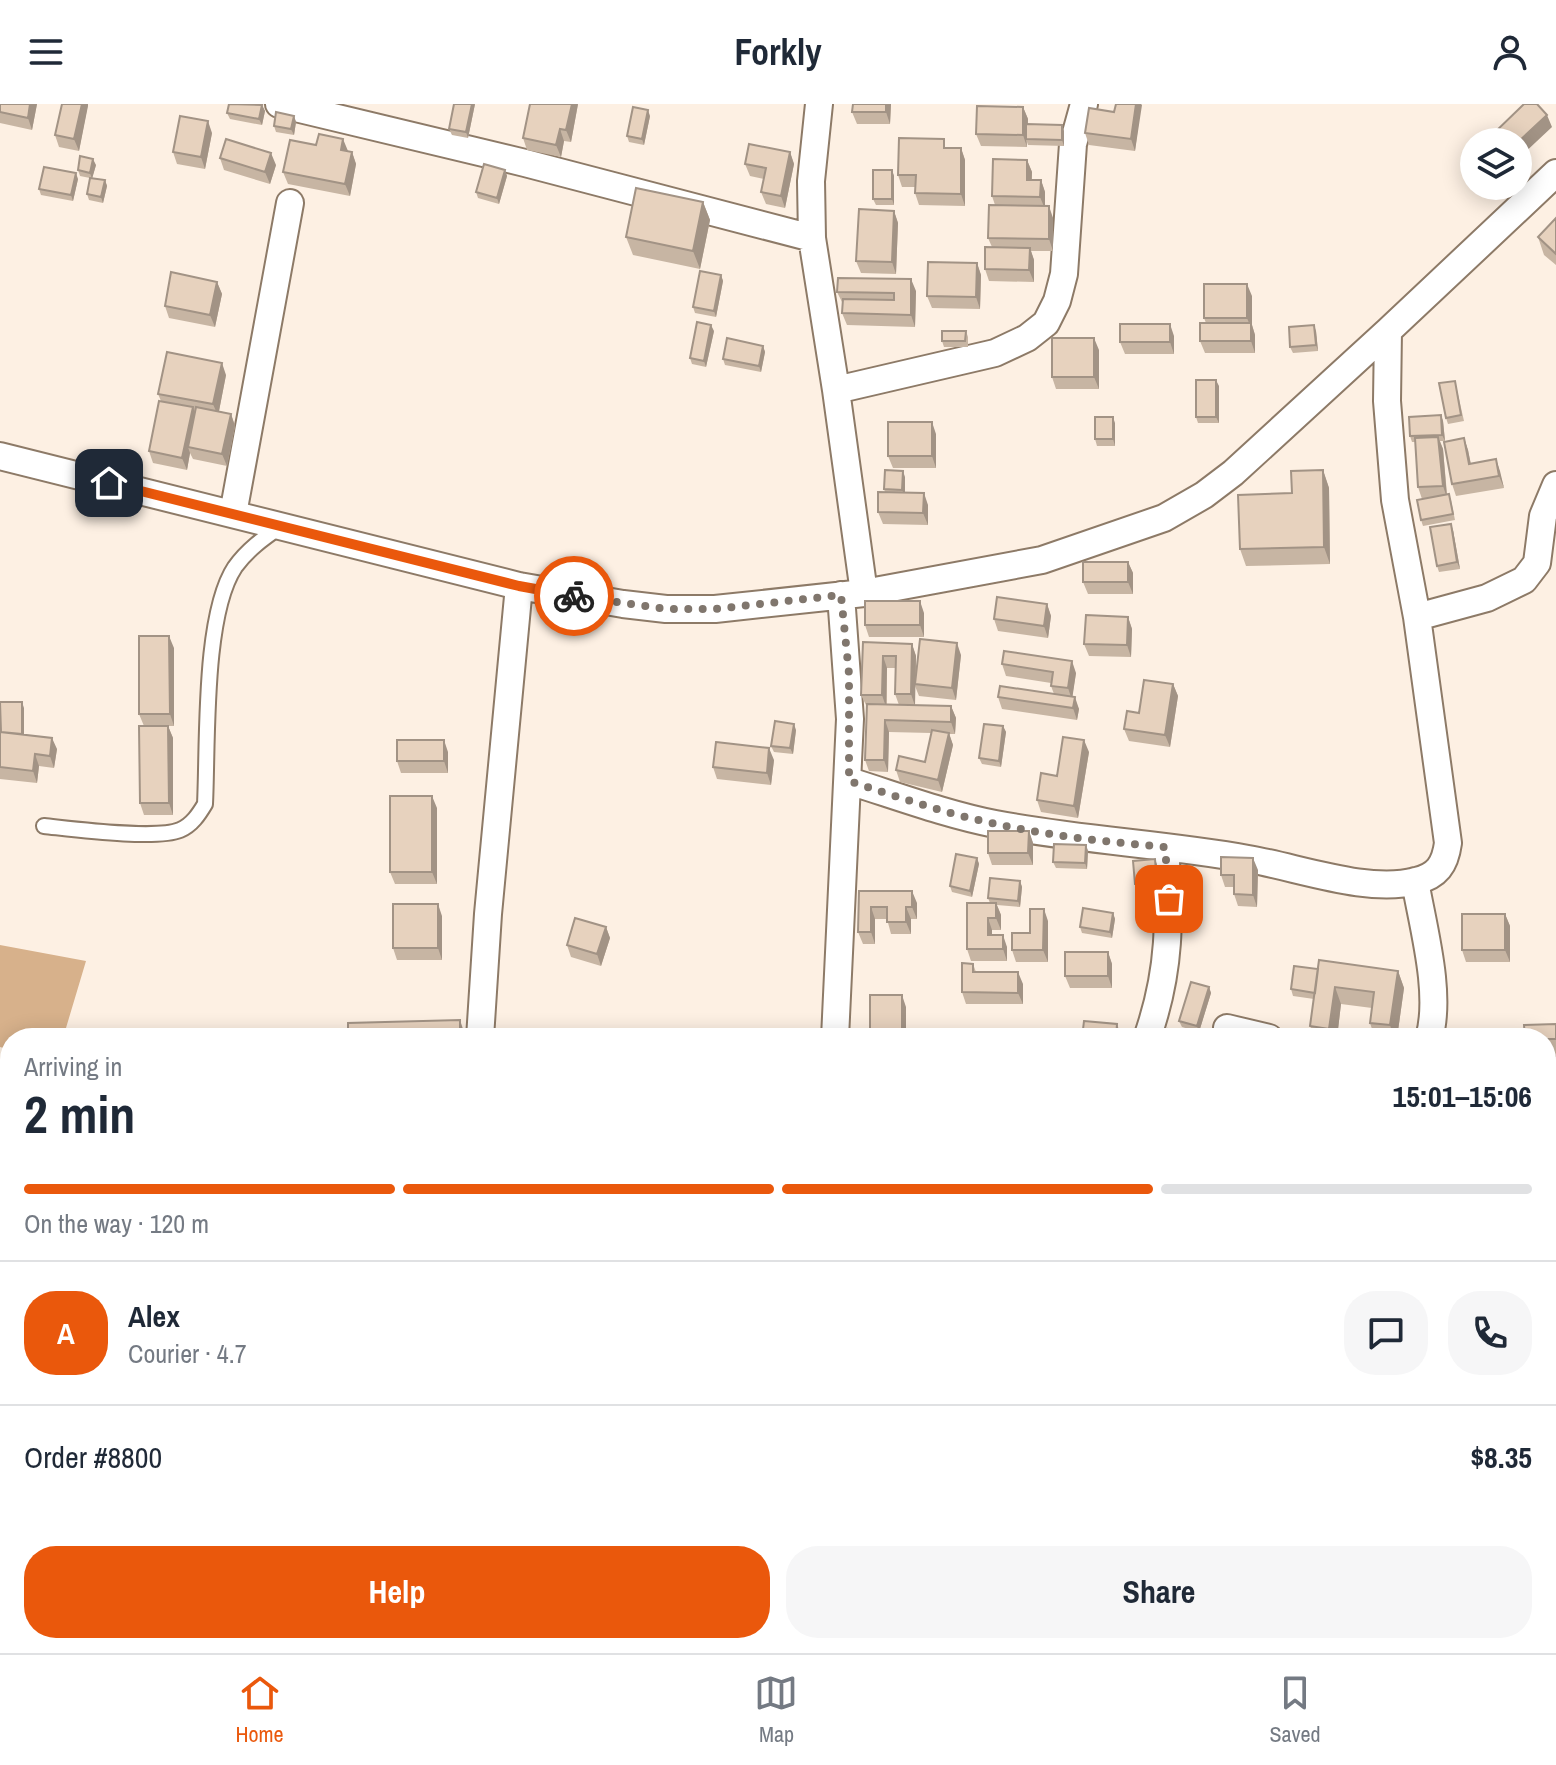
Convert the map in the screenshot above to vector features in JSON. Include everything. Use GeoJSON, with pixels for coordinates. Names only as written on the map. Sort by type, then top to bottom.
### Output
{"type":"FeatureCollection","features":[{"type":"Feature","properties":{"kind":"street"},"geometry":{"type":"LineString","coordinates":[[279,104],[525,163],[812,238]]}},
{"type":"Feature","properties":{"kind":"street"},"geometry":{"type":"LineString","coordinates":[[819,104],[811,181],[812,238],[836,390],[853,594],[849,781],[836,1028]]}},
{"type":"Feature","properties":{"kind":"street"},"geometry":{"type":"LineString","coordinates":[[836,390],[995,353],[1027,338],[1046,323],[1057,301],[1064,274],[1073,144],[1084,104]]}},
{"type":"Feature","properties":{"kind":"street"},"geometry":{"type":"LineString","coordinates":[[0,456],[519,586],[666,609],[715,609],[853,594],[1042,560],[1164,518],[1204,495],[1233,473],[1556,173]]}},
{"type":"Feature","properties":{"kind":"street"},"geometry":{"type":"LineString","coordinates":[[233,514],[290,203]]}},
{"type":"Feature","properties":{"kind":"street"},"geometry":{"type":"LineString","coordinates":[[849,781],[941,811],[993,824],[1106,842],[1249,859],[1367,882],[1397,884],[1435,874],[1442,865],[1448,843],[1417,617],[1395,500],[1390,450],[1388,331]]}},
{"type":"Feature","properties":{"kind":"street"},"geometry":{"type":"LineString","coordinates":[[1417,617],[1487,598],[1524,580],[1537,563],[1543,516],[1556,485]]}},
{"type":"Feature","properties":{"kind":"street"},"geometry":{"type":"LineString","coordinates":[[481,1028],[488,914],[519,586]]}},
{"type":"Feature","properties":{"kind":"street"},"geometry":{"type":"LineString","coordinates":[[1150,1028],[1167,964],[1169,899],[1165,847]]}},
{"type":"Feature","properties":{"kind":"street"},"geometry":{"type":"LineString","coordinates":[[1415,881],[1431,981],[1432,1028]]}},
{"type":"Feature","properties":{"kind":"lane"},"geometry":{"type":"LineString","coordinates":[[44,826],[98,832],[160,833],[180,831],[195,820],[205,804],[216,614],[234,569],[250,548],[281,525]]}},
{"type":"Feature","properties":{"kind":"shaded area"},"geometry":{"type":"Polygon","coordinates":[[[0,945],[86,961],[66,1028],[0,1028],[0,945]]]}},
{"type":"Feature","properties":{"kind":"building"},"geometry":{"type":"Polygon","coordinates":[[[0,104],[30,104],[28,118],[0,112],[0,104]]]}},
{"type":"Feature","properties":{"kind":"building"},"geometry":{"type":"Polygon","coordinates":[[[62,104],[82,104],[74,139],[55,135],[62,104]]]}},
{"type":"Feature","properties":{"kind":"building"},"geometry":{"type":"Polygon","coordinates":[[[229,104],[262,105],[259,119],[227,113],[229,104]]]}},
{"type":"Feature","properties":{"kind":"building"},"geometry":{"type":"Polygon","coordinates":[[[454,104],[472,104],[466,132],[449,129],[454,104]]]}},
{"type":"Feature","properties":{"kind":"building"},"geometry":{"type":"Polygon","coordinates":[[[530,104],[572,104],[566,130],[560,129],[556,145],[523,138],[530,104]]]}},
{"type":"Feature","properties":{"kind":"building"},"geometry":{"type":"Polygon","coordinates":[[[853,104],[886,104],[886,112],[852,112],[853,104]]]}},
{"type":"Feature","properties":{"kind":"building"},"geometry":{"type":"Polygon","coordinates":[[[1116,104],[1136,104],[1131,139],[1085,133],[1089,108],[1114,112],[1116,104]]]}},
{"type":"Feature","properties":{"kind":"building"},"geometry":{"type":"Polygon","coordinates":[[[1524,104],[1537,104],[1547,115],[1532,129],[1499,128],[1524,104]]]}},
{"type":"Feature","properties":{"kind":"building"},"geometry":{"type":"Polygon","coordinates":[[[977,106],[1023,107],[1023,135],[976,134],[977,106]]]}},
{"type":"Feature","properties":{"kind":"building"},"geometry":{"type":"Polygon","coordinates":[[[633,107],[648,110],[642,139],[627,136],[633,107]]]}},
{"type":"Feature","properties":{"kind":"building"},"geometry":{"type":"Polygon","coordinates":[[[276,112],[294,116],[291,129],[274,126],[276,112]]]}},
{"type":"Feature","properties":{"kind":"building"},"geometry":{"type":"Polygon","coordinates":[[[180,116],[208,121],[201,157],[173,152],[180,116]]]}},
{"type":"Feature","properties":{"kind":"building"},"geometry":{"type":"Polygon","coordinates":[[[1026,124],[1062,125],[1062,140],[1026,139],[1026,124]]]}},
{"type":"Feature","properties":{"kind":"building"},"geometry":{"type":"Polygon","coordinates":[[[319,134],[343,139],[341,150],[352,152],[345,184],[283,172],[290,140],[316,145],[319,134]]]}},
{"type":"Feature","properties":{"kind":"building"},"geometry":{"type":"Polygon","coordinates":[[[899,138],[944,139],[944,148],[961,148],[961,194],[915,193],[916,175],[898,175],[899,138]]]}},
{"type":"Feature","properties":{"kind":"building"},"geometry":{"type":"Polygon","coordinates":[[[226,139],[271,153],[265,172],[220,158],[226,139]]]}},
{"type":"Feature","properties":{"kind":"building"},"geometry":{"type":"Polygon","coordinates":[[[749,144],[790,152],[781,196],[761,192],[766,168],[745,164],[749,144]]]}},
{"type":"Feature","properties":{"kind":"building"},"geometry":{"type":"Polygon","coordinates":[[[80,156],[93,159],[90,173],[78,170],[80,156]]]}},
{"type":"Feature","properties":{"kind":"building"},"geometry":{"type":"Polygon","coordinates":[[[993,159],[1027,160],[1027,180],[1041,180],[1040,197],[992,196],[993,159]]]}},
{"type":"Feature","properties":{"kind":"building"},"geometry":{"type":"Polygon","coordinates":[[[484,164],[505,170],[497,198],[476,192],[484,164]]]}},
{"type":"Feature","properties":{"kind":"building"},"geometry":{"type":"Polygon","coordinates":[[[44,167],[76,173],[71,195],[39,189],[44,167]]]}},
{"type":"Feature","properties":{"kind":"building"},"geometry":{"type":"Polygon","coordinates":[[[873,170],[892,170],[892,199],[873,199],[873,170]]]}},
{"type":"Feature","properties":{"kind":"building"},"geometry":{"type":"Polygon","coordinates":[[[90,178],[105,180],[101,197],[87,194],[90,178]]]}},
{"type":"Feature","properties":{"kind":"building"},"geometry":{"type":"Polygon","coordinates":[[[636,188],[703,202],[693,251],[626,237],[636,188]]]}},
{"type":"Feature","properties":{"kind":"building"},"geometry":{"type":"Polygon","coordinates":[[[989,205],[1049,206],[1049,239],[988,238],[989,205]]]}},
{"type":"Feature","properties":{"kind":"building"},"geometry":{"type":"Polygon","coordinates":[[[859,209],[894,211],[892,262],[856,261],[859,209]]]}},
{"type":"Feature","properties":{"kind":"building"},"geometry":{"type":"Polygon","coordinates":[[[1556,218],[1556,254],[1538,237],[1556,218]]]}},
{"type":"Feature","properties":{"kind":"building"},"geometry":{"type":"Polygon","coordinates":[[[985,247],[1030,248],[1029,270],[985,269],[985,247]]]}},
{"type":"Feature","properties":{"kind":"building"},"geometry":{"type":"Polygon","coordinates":[[[928,262],[977,263],[976,297],[927,296],[928,262]]]}},
{"type":"Feature","properties":{"kind":"building"},"geometry":{"type":"Polygon","coordinates":[[[700,271],[721,275],[714,311],[693,307],[700,271]]]}},
{"type":"Feature","properties":{"kind":"building"},"geometry":{"type":"Polygon","coordinates":[[[171,272],[217,282],[210,315],[165,306],[171,272]]]}},
{"type":"Feature","properties":{"kind":"building"},"geometry":{"type":"Polygon","coordinates":[[[838,278],[911,279],[911,315],[842,313],[843,299],[894,300],[894,293],[837,292],[838,278]]]}},
{"type":"Feature","properties":{"kind":"building"},"geometry":{"type":"Polygon","coordinates":[[[1204,284],[1247,284],[1247,318],[1204,318],[1204,284]]]}},
{"type":"Feature","properties":{"kind":"building"},"geometry":{"type":"Polygon","coordinates":[[[697,322],[711,325],[704,361],[690,358],[697,322]]]}},
{"type":"Feature","properties":{"kind":"building"},"geometry":{"type":"Polygon","coordinates":[[[1200,323],[1251,323],[1251,341],[1200,341],[1200,323]]]}},
{"type":"Feature","properties":{"kind":"building"},"geometry":{"type":"Polygon","coordinates":[[[1120,324],[1170,324],[1170,342],[1120,342],[1120,324]]]}},
{"type":"Feature","properties":{"kind":"building"},"geometry":{"type":"Polygon","coordinates":[[[1314,325],[1316,345],[1290,347],[1289,327],[1314,325]]]}},
{"type":"Feature","properties":{"kind":"building"},"geometry":{"type":"Polygon","coordinates":[[[942,331],[966,331],[965,341],[942,341],[942,331]]]}},
{"type":"Feature","properties":{"kind":"building"},"geometry":{"type":"Polygon","coordinates":[[[727,338],[763,346],[759,366],[723,359],[727,338]]]}},
{"type":"Feature","properties":{"kind":"building"},"geometry":{"type":"Polygon","coordinates":[[[1052,338],[1094,338],[1094,377],[1052,377],[1052,338]]]}},
{"type":"Feature","properties":{"kind":"building"},"geometry":{"type":"Polygon","coordinates":[[[167,352],[222,363],[213,404],[158,394],[167,352]]]}},
{"type":"Feature","properties":{"kind":"building"},"geometry":{"type":"Polygon","coordinates":[[[1196,380],[1216,380],[1216,417],[1196,417],[1196,380]]]}},
{"type":"Feature","properties":{"kind":"building"},"geometry":{"type":"Polygon","coordinates":[[[1455,381],[1461,415],[1446,418],[1439,383],[1455,381]]]}},
{"type":"Feature","properties":{"kind":"building"},"geometry":{"type":"Polygon","coordinates":[[[159,401],[193,407],[182,458],[149,451],[159,401]]]}},
{"type":"Feature","properties":{"kind":"building"},"geometry":{"type":"Polygon","coordinates":[[[196,407],[231,414],[222,454],[188,447],[196,407]]]}},
{"type":"Feature","properties":{"kind":"building"},"geometry":{"type":"Polygon","coordinates":[[[1441,415],[1442,435],[1410,436],[1409,417],[1441,415]]]}},
{"type":"Feature","properties":{"kind":"building"},"geometry":{"type":"Polygon","coordinates":[[[1095,417],[1113,417],[1113,439],[1095,439],[1095,417]]]}},
{"type":"Feature","properties":{"kind":"building"},"geometry":{"type":"Polygon","coordinates":[[[888,422],[932,422],[932,456],[888,456],[888,422]]]}},
{"type":"Feature","properties":{"kind":"building"},"geometry":{"type":"Polygon","coordinates":[[[1438,437],[1443,486],[1418,487],[1415,438],[1438,437]]]}},
{"type":"Feature","properties":{"kind":"building"},"geometry":{"type":"Polygon","coordinates":[[[1464,438],[1469,464],[1496,459],[1499,476],[1452,484],[1444,442],[1464,438]]]}},
{"type":"Feature","properties":{"kind":"building"},"geometry":{"type":"Polygon","coordinates":[[[885,470],[903,471],[902,490],[884,489],[885,470]]]}},
{"type":"Feature","properties":{"kind":"building"},"geometry":{"type":"Polygon","coordinates":[[[1323,470],[1324,547],[1240,549],[1238,495],[1292,493],[1291,471],[1323,470]]]}},
{"type":"Feature","properties":{"kind":"building"},"geometry":{"type":"Polygon","coordinates":[[[878,492],[924,493],[923,513],[878,512],[878,492]]]}},
{"type":"Feature","properties":{"kind":"building"},"geometry":{"type":"Polygon","coordinates":[[[1449,494],[1453,514],[1421,520],[1417,500],[1449,494]]]}},
{"type":"Feature","properties":{"kind":"building"},"geometry":{"type":"Polygon","coordinates":[[[1451,524],[1457,562],[1437,566],[1430,527],[1451,524]]]}},
{"type":"Feature","properties":{"kind":"building"},"geometry":{"type":"Polygon","coordinates":[[[1083,562],[1128,562],[1128,582],[1083,582],[1083,562]]]}},
{"type":"Feature","properties":{"kind":"building"},"geometry":{"type":"Polygon","coordinates":[[[997,597],[1047,604],[1044,626],[994,619],[997,597]]]}},
{"type":"Feature","properties":{"kind":"building"},"geometry":{"type":"Polygon","coordinates":[[[865,601],[920,601],[920,625],[865,625],[865,601]]]}},
{"type":"Feature","properties":{"kind":"building"},"geometry":{"type":"Polygon","coordinates":[[[1086,615],[1128,617],[1127,645],[1084,644],[1086,615]]]}},
{"type":"Feature","properties":{"kind":"building"},"geometry":{"type":"Polygon","coordinates":[[[139,636],[169,636],[170,714],[139,714],[139,636]]]}},
{"type":"Feature","properties":{"kind":"building"},"geometry":{"type":"Polygon","coordinates":[[[920,639],[957,643],[952,688],[915,684],[920,639]]]}},
{"type":"Feature","properties":{"kind":"building"},"geometry":{"type":"Polygon","coordinates":[[[863,642],[912,644],[911,694],[895,694],[896,656],[883,656],[882,695],[861,695],[863,642]]]}},
{"type":"Feature","properties":{"kind":"building"},"geometry":{"type":"Polygon","coordinates":[[[1004,651],[1072,661],[1068,688],[1051,686],[1053,672],[1002,664],[1004,651]]]}},
{"type":"Feature","properties":{"kind":"building"},"geometry":{"type":"Polygon","coordinates":[[[1144,680],[1173,684],[1165,735],[1124,729],[1127,711],[1139,713],[1144,680]]]}},
{"type":"Feature","properties":{"kind":"building"},"geometry":{"type":"Polygon","coordinates":[[[1000,686],[1075,697],[1073,708],[998,697],[1000,686]]]}},
{"type":"Feature","properties":{"kind":"building"},"geometry":{"type":"Polygon","coordinates":[[[0,702],[22,702],[22,734],[1,732],[0,702]]]}},
{"type":"Feature","properties":{"kind":"building"},"geometry":{"type":"Polygon","coordinates":[[[867,704],[951,706],[951,722],[885,720],[884,760],[865,760],[867,704]]]}},
{"type":"Feature","properties":{"kind":"building"},"geometry":{"type":"Polygon","coordinates":[[[775,721],[794,724],[790,748],[771,746],[775,721]]]}},
{"type":"Feature","properties":{"kind":"building"},"geometry":{"type":"Polygon","coordinates":[[[984,724],[1003,726],[999,761],[979,758],[984,724]]]}},
{"type":"Feature","properties":{"kind":"building"},"geometry":{"type":"Polygon","coordinates":[[[139,726],[168,726],[169,803],[140,803],[139,726]]]}},
{"type":"Feature","properties":{"kind":"building"},"geometry":{"type":"Polygon","coordinates":[[[932,730],[949,733],[938,780],[896,770],[899,756],[925,762],[932,730]]]}},
{"type":"Feature","properties":{"kind":"building"},"geometry":{"type":"Polygon","coordinates":[[[0,732],[52,738],[50,756],[35,754],[33,771],[0,767],[0,732]]]}},
{"type":"Feature","properties":{"kind":"building"},"geometry":{"type":"Polygon","coordinates":[[[1063,737],[1084,740],[1074,806],[1037,800],[1041,773],[1057,776],[1063,737]]]}},
{"type":"Feature","properties":{"kind":"building"},"geometry":{"type":"Polygon","coordinates":[[[397,740],[444,740],[444,761],[397,761],[397,740]]]}},
{"type":"Feature","properties":{"kind":"building"},"geometry":{"type":"Polygon","coordinates":[[[716,742],[769,748],[767,773],[713,767],[716,742]]]}},
{"type":"Feature","properties":{"kind":"building"},"geometry":{"type":"Polygon","coordinates":[[[390,796],[432,796],[432,872],[390,872],[390,796]]]}},
{"type":"Feature","properties":{"kind":"building"},"geometry":{"type":"Polygon","coordinates":[[[988,831],[1029,831],[1028,853],[988,853],[988,831]]]}},
{"type":"Feature","properties":{"kind":"building"},"geometry":{"type":"Polygon","coordinates":[[[1054,844],[1086,845],[1085,863],[1053,862],[1054,844]]]}},
{"type":"Feature","properties":{"kind":"building"},"geometry":{"type":"Polygon","coordinates":[[[956,854],[977,858],[970,891],[950,886],[956,854]]]}},
{"type":"Feature","properties":{"kind":"building"},"geometry":{"type":"Polygon","coordinates":[[[1221,857],[1253,858],[1253,895],[1234,894],[1234,875],[1221,875],[1221,857]]]}},
{"type":"Feature","properties":{"kind":"building"},"geometry":{"type":"Polygon","coordinates":[[[1155,859],[1157,883],[1135,884],[1133,861],[1155,859]]]}},
{"type":"Feature","properties":{"kind":"building"},"geometry":{"type":"Polygon","coordinates":[[[990,878],[1020,881],[1018,901],[988,898],[990,878]]]}},
{"type":"Feature","properties":{"kind":"building"},"geometry":{"type":"Polygon","coordinates":[[[859,891],[912,891],[912,907],[906,907],[906,922],[887,922],[887,907],[871,907],[871,932],[858,932],[859,891]]]}},
{"type":"Feature","properties":{"kind":"building"},"geometry":{"type":"Polygon","coordinates":[[[967,903],[996,903],[996,918],[988,918],[988,935],[1003,935],[1003,949],[967,949],[967,903]]]}},
{"type":"Feature","properties":{"kind":"building"},"geometry":{"type":"Polygon","coordinates":[[[393,904],[438,904],[438,948],[393,948],[393,904]]]}},
{"type":"Feature","properties":{"kind":"building"},"geometry":{"type":"Polygon","coordinates":[[[1083,908],[1113,913],[1110,932],[1080,927],[1083,908]]]}},
{"type":"Feature","properties":{"kind":"building"},"geometry":{"type":"Polygon","coordinates":[[[1030,909],[1044,909],[1043,950],[1012,950],[1012,933],[1030,933],[1030,909]]]}},
{"type":"Feature","properties":{"kind":"building"},"geometry":{"type":"Polygon","coordinates":[[[1462,914],[1505,914],[1505,950],[1462,950],[1462,914]]]}},
{"type":"Feature","properties":{"kind":"building"},"geometry":{"type":"Polygon","coordinates":[[[575,918],[606,927],[597,954],[567,945],[575,918]]]}},
{"type":"Feature","properties":{"kind":"building"},"geometry":{"type":"Polygon","coordinates":[[[1065,952],[1108,952],[1108,976],[1065,976],[1065,952]]]}},
{"type":"Feature","properties":{"kind":"building"},"geometry":{"type":"Polygon","coordinates":[[[1319,960],[1398,971],[1390,1025],[1370,1023],[1374,992],[1335,987],[1329,1028],[1310,1026],[1319,960]]]}},
{"type":"Feature","properties":{"kind":"building"},"geometry":{"type":"Polygon","coordinates":[[[962,963],[973,964],[973,972],[1018,972],[1018,993],[962,992],[962,963]]]}},
{"type":"Feature","properties":{"kind":"building"},"geometry":{"type":"Polygon","coordinates":[[[1294,966],[1318,969],[1315,993],[1291,989],[1294,966]]]}},
{"type":"Feature","properties":{"kind":"building"},"geometry":{"type":"Polygon","coordinates":[[[1191,982],[1209,987],[1197,1026],[1179,1021],[1191,982]]]}},
{"type":"Feature","properties":{"kind":"building"},"geometry":{"type":"Polygon","coordinates":[[[870,995],[902,995],[902,1028],[870,1028],[870,995]]]}},
{"type":"Feature","properties":{"kind":"building"},"geometry":{"type":"Polygon","coordinates":[[[460,1020],[460,1028],[348,1028],[348,1023],[460,1020]]]}},
{"type":"Feature","properties":{"kind":"building"},"geometry":{"type":"Polygon","coordinates":[[[1084,1021],[1117,1024],[1117,1028],[1083,1028],[1084,1021]]]}},
{"type":"Feature","properties":{"kind":"building"},"geometry":{"type":"Polygon","coordinates":[[[1556,1024],[1556,1028],[1524,1028],[1524,1025],[1556,1024]]]}},
{"type":"Feature","properties":{"kind":"way so far"},"geometry":{"type":"LineString","coordinates":[[574,596],[666,609],[715,609],[841,595],[849,674],[849,781],[941,811],[993,824],[1106,842],[1165,847],[1169,899]]}},
{"type":"Feature","properties":{"kind":"route"},"geometry":{"type":"LineString","coordinates":[[109,483],[519,586],[574,596]]}}]}
